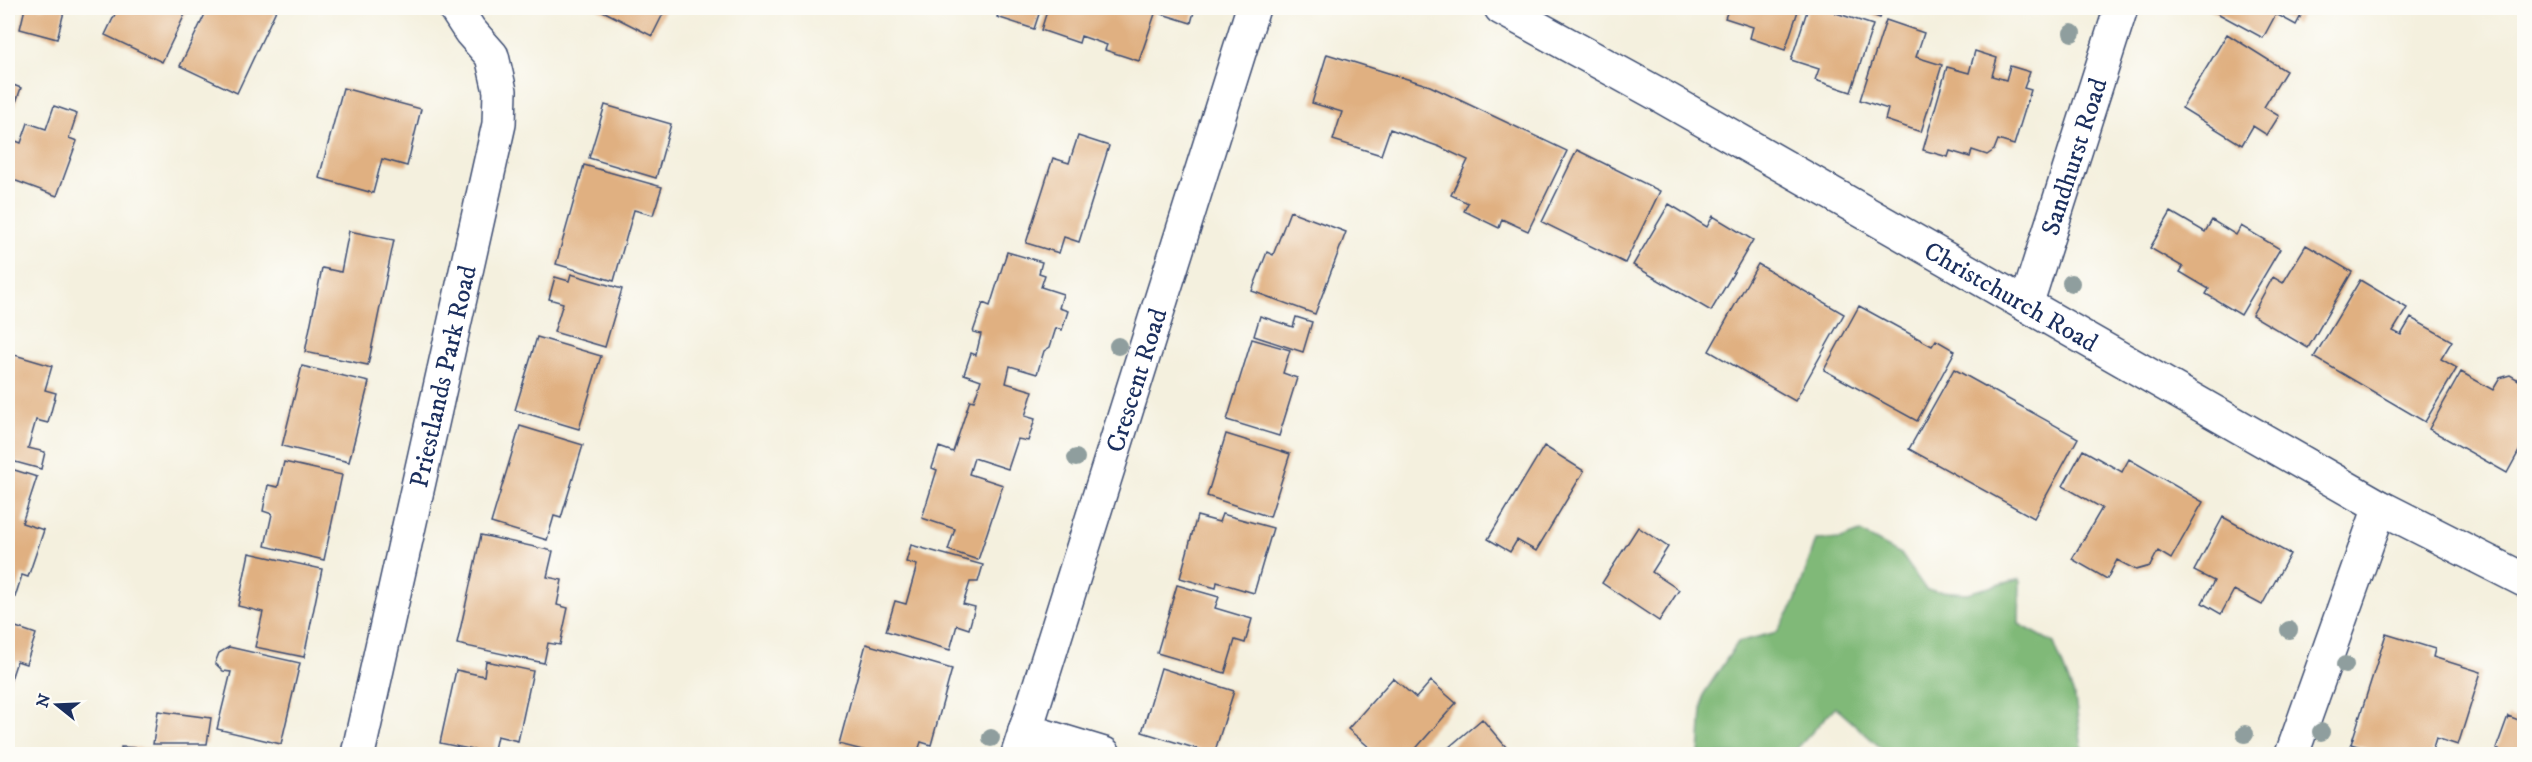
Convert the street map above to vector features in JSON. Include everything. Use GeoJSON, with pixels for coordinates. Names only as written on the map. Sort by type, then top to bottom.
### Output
{"type":"FeatureCollection","features":[{"type":"Feature","properties":{"kind":"street","name":"Priestlands Park Road"},"geometry":{"type":"LineString","coordinates":[[358,754],[499,124],[500,91],[492,56],[470,31],[455,8]]}},
{"type":"Feature","properties":{"kind":"street","name":"Crescent Road"},"geometry":{"type":"LineString","coordinates":[[1021,742],[1253,8]]}},
{"type":"Feature","properties":{"kind":"street","name":"Christchurch Road"},"geometry":{"type":"LineString","coordinates":[[1501,8],[2380,507],[2524,580]]}},
{"type":"Feature","properties":{"kind":"street","name":"Sandhurst Road"},"geometry":{"type":"LineString","coordinates":[[2026,305],[2121,8]]}},
{"type":"Feature","properties":{"kind":"street"},"geometry":{"type":"LineString","coordinates":[[2292,754],[2380,507]]}},
{"type":"Feature","properties":{"kind":"street"},"geometry":{"type":"LineString","coordinates":[[1021,742],[1104,754]]}},
{"type":"Feature","properties":{"kind":"green space"},"geometry":{"type":"Polygon","coordinates":[[[1860,532],[1901,554],[1926,590],[1967,593],[2020,579],[2019,624],[2054,643],[2075,698],[2082,748],[2055,754],[1888,754],[1835,707],[1792,754],[1699,754],[1703,695],[1738,642],[1777,632],[1795,602],[1816,540],[1841,539],[1860,532]]]}},
{"type":"Feature","properties":{"kind":"building"},"geometry":{"type":"Polygon","coordinates":[[[25,8],[65,8],[57,39],[20,29],[25,8]]]}},
{"type":"Feature","properties":{"kind":"building"},"geometry":{"type":"Polygon","coordinates":[[[118,8],[188,8],[162,62],[105,35],[118,8]]]}},
{"type":"Feature","properties":{"kind":"building"},"geometry":{"type":"Polygon","coordinates":[[[208,8],[277,8],[237,93],[180,66],[208,8]]]}},
{"type":"Feature","properties":{"kind":"building"},"geometry":{"type":"Polygon","coordinates":[[[597,8],[666,8],[652,36],[597,8]]]}},
{"type":"Feature","properties":{"kind":"building"},"geometry":{"type":"Polygon","coordinates":[[[1000,8],[1041,8],[1034,29],[997,17],[1000,8]]]}},
{"type":"Feature","properties":{"kind":"building"},"geometry":{"type":"Polygon","coordinates":[[[1048,8],[1157,8],[1139,61],[1105,50],[1107,45],[1081,36],[1079,43],[1041,30],[1048,8]]]}},
{"type":"Feature","properties":{"kind":"building"},"geometry":{"type":"Polygon","coordinates":[[[1164,8],[1195,8],[1191,23],[1162,14],[1164,8]]]}},
{"type":"Feature","properties":{"kind":"building"},"geometry":{"type":"Polygon","coordinates":[[[1729,8],[1799,8],[1785,50],[1750,38],[1753,27],[1725,18],[1729,8]]]}},
{"type":"Feature","properties":{"kind":"building"},"geometry":{"type":"Polygon","coordinates":[[[1808,8],[1838,8],[1836,13],[1873,25],[1851,92],[1815,80],[1819,69],[1791,60],[1808,8]]]}},
{"type":"Feature","properties":{"kind":"building"},"geometry":{"type":"Polygon","coordinates":[[[1865,8],[1884,8],[1880,18],[1864,12],[1865,8]]]}},
{"type":"Feature","properties":{"kind":"building"},"geometry":{"type":"Polygon","coordinates":[[[2208,8],[2305,8],[2296,25],[2276,14],[2263,38],[2208,8]]]}},
{"type":"Feature","properties":{"kind":"building"},"geometry":{"type":"Polygon","coordinates":[[[1886,20],[1924,33],[1916,57],[1942,65],[1921,132],[1885,120],[1888,109],[1860,100],[1886,20]]]}},
{"type":"Feature","properties":{"kind":"building"},"geometry":{"type":"Polygon","coordinates":[[[2227,34],[2286,71],[2264,107],[2279,116],[2267,135],[2253,126],[2242,145],[2182,108],[2227,34]]]}},
{"type":"Feature","properties":{"kind":"building"},"geometry":{"type":"Polygon","coordinates":[[[1975,51],[1997,58],[1992,76],[2006,80],[2010,66],[2030,72],[2024,88],[2031,90],[2014,145],[1998,140],[1994,150],[1987,155],[1972,150],[1970,157],[1950,151],[1948,157],[1923,150],[1947,67],[1969,73],[1975,51]]]}},
{"type":"Feature","properties":{"kind":"building"},"geometry":{"type":"Polygon","coordinates":[[[1327,54],[1430,86],[1567,151],[1528,231],[1502,219],[1499,228],[1464,211],[1468,203],[1451,195],[1468,160],[1390,129],[1381,155],[1333,140],[1342,112],[1312,103],[1327,54]]]}},
{"type":"Feature","properties":{"kind":"building"},"geometry":{"type":"Polygon","coordinates":[[[8,83],[21,88],[8,125],[8,83]]]}},
{"type":"Feature","properties":{"kind":"building"},"geometry":{"type":"Polygon","coordinates":[[[343,88],[421,109],[407,166],[382,159],[373,193],[319,178],[343,88]]]}},
{"type":"Feature","properties":{"kind":"building"},"geometry":{"type":"Polygon","coordinates":[[[605,105],[671,124],[656,178],[589,158],[605,105]]]}},
{"type":"Feature","properties":{"kind":"building"},"geometry":{"type":"Polygon","coordinates":[[[54,106],[77,114],[69,138],[77,141],[57,196],[8,178],[8,138],[21,143],[28,123],[46,129],[54,106]]]}},
{"type":"Feature","properties":{"kind":"building"},"geometry":{"type":"Polygon","coordinates":[[[1078,136],[1109,146],[1079,242],[1064,237],[1059,253],[1026,243],[1053,158],[1069,163],[1078,136]]]}},
{"type":"Feature","properties":{"kind":"building"},"geometry":{"type":"Polygon","coordinates":[[[1577,150],[1660,191],[1625,263],[1542,222],[1577,150]]]}},
{"type":"Feature","properties":{"kind":"building"},"geometry":{"type":"Polygon","coordinates":[[[584,165],[662,187],[653,215],[634,210],[614,281],[556,264],[584,165]]]}},
{"type":"Feature","properties":{"kind":"building"},"geometry":{"type":"Polygon","coordinates":[[[1669,204],[1707,227],[1713,216],[1753,240],[1711,311],[1633,265],[1669,204]]]}},
{"type":"Feature","properties":{"kind":"building"},"geometry":{"type":"Polygon","coordinates":[[[1290,211],[1346,232],[1315,314],[1252,291],[1267,252],[1273,255],[1290,211]]]}},
{"type":"Feature","properties":{"kind":"building"},"geometry":{"type":"Polygon","coordinates":[[[2171,212],[2205,232],[2212,220],[2236,235],[2241,226],[2280,249],[2241,315],[2206,294],[2209,289],[2180,272],[2183,267],[2150,248],[2171,212]]]}},
{"type":"Feature","properties":{"kind":"building"},"geometry":{"type":"Polygon","coordinates":[[[349,231],[394,240],[368,365],[305,352],[322,268],[341,272],[349,231]]]}},
{"type":"Feature","properties":{"kind":"building"},"geometry":{"type":"Polygon","coordinates":[[[2306,245],[2352,272],[2308,348],[2252,315],[2273,277],[2283,283],[2306,245]]]}},
{"type":"Feature","properties":{"kind":"building"},"geometry":{"type":"Polygon","coordinates":[[[1007,252],[1042,262],[1039,273],[1045,275],[1041,287],[1063,294],[1059,308],[1068,311],[1062,330],[1056,328],[1050,347],[1044,351],[1037,374],[1010,366],[1006,383],[1033,391],[1025,416],[1035,419],[1028,441],[1018,439],[1008,469],[974,458],[969,474],[1003,485],[978,560],[948,550],[955,529],[922,518],[937,470],[932,468],[939,447],[953,452],[970,400],[974,401],[981,380],[964,374],[971,353],[976,355],[981,334],[973,332],[983,303],[990,306],[1007,252]]]}},
{"type":"Feature","properties":{"kind":"building"},"geometry":{"type":"Polygon","coordinates":[[[1758,264],[1844,314],[1795,401],[1709,351],[1758,264]]]}},
{"type":"Feature","properties":{"kind":"building"},"geometry":{"type":"Polygon","coordinates":[[[571,274],[622,289],[605,347],[554,332],[563,303],[549,299],[555,277],[569,281],[571,274]]]}},
{"type":"Feature","properties":{"kind":"building"},"geometry":{"type":"Polygon","coordinates":[[[2360,280],[2407,308],[2393,331],[2401,335],[2411,318],[2452,341],[2441,359],[2457,368],[2425,422],[2314,357],[2360,280]]]}},
{"type":"Feature","properties":{"kind":"building"},"geometry":{"type":"Polygon","coordinates":[[[1859,306],[1932,346],[1936,340],[1955,351],[1917,421],[1824,370],[1859,306]]]}},
{"type":"Feature","properties":{"kind":"building"},"geometry":{"type":"Polygon","coordinates":[[[1260,316],[1293,327],[1296,317],[1312,322],[1303,352],[1254,336],[1260,316]]]}},
{"type":"Feature","properties":{"kind":"building"},"geometry":{"type":"Polygon","coordinates":[[[537,337],[601,356],[579,429],[515,410],[537,337]]]}},
{"type":"Feature","properties":{"kind":"building"},"geometry":{"type":"Polygon","coordinates":[[[1252,339],[1290,350],[1283,373],[1297,378],[1279,436],[1227,420],[1252,339]]]}},
{"type":"Feature","properties":{"kind":"building"},"geometry":{"type":"Polygon","coordinates":[[[8,353],[52,366],[45,390],[56,393],[48,423],[36,420],[28,448],[45,452],[41,469],[8,460],[8,353]]]}},
{"type":"Feature","properties":{"kind":"building"},"geometry":{"type":"Polygon","coordinates":[[[302,366],[369,382],[349,462],[282,446],[302,366]]]}},
{"type":"Feature","properties":{"kind":"building"},"geometry":{"type":"Polygon","coordinates":[[[1954,369],[2078,438],[2034,518],[1909,449],[1954,369]]]}},
{"type":"Feature","properties":{"kind":"building"},"geometry":{"type":"Polygon","coordinates":[[[2461,372],[2493,390],[2500,378],[2510,375],[2524,383],[2522,405],[2524,407],[2524,442],[2507,473],[2429,429],[2461,372]]]}},
{"type":"Feature","properties":{"kind":"building"},"geometry":{"type":"Polygon","coordinates":[[[520,426],[583,445],[561,518],[554,516],[547,540],[491,523],[520,426]]]}},
{"type":"Feature","properties":{"kind":"building"},"geometry":{"type":"Polygon","coordinates":[[[1226,434],[1290,454],[1270,517],[1207,496],[1226,434]]]}},
{"type":"Feature","properties":{"kind":"building"},"geometry":{"type":"Polygon","coordinates":[[[1544,446],[1584,471],[1536,551],[1517,540],[1510,552],[1488,539],[1544,446]]]}},
{"type":"Feature","properties":{"kind":"building"},"geometry":{"type":"Polygon","coordinates":[[[2083,450],[2122,472],[2129,459],[2203,502],[2171,559],[2158,551],[2150,566],[2136,570],[2117,560],[2107,579],[2072,559],[2102,508],[2063,486],[2083,450]]]}},
{"type":"Feature","properties":{"kind":"building"},"geometry":{"type":"Polygon","coordinates":[[[284,462],[342,475],[324,560],[265,546],[272,514],[263,511],[268,485],[278,487],[284,462]]]}},
{"type":"Feature","properties":{"kind":"building"},"geometry":{"type":"Polygon","coordinates":[[[8,468],[37,477],[22,523],[44,530],[28,577],[22,575],[8,619],[8,468]]]}},
{"type":"Feature","properties":{"kind":"building"},"geometry":{"type":"Polygon","coordinates":[[[1222,514],[1273,528],[1254,593],[1217,582],[1216,588],[1180,578],[1197,516],[1219,522],[1222,514]]]}},
{"type":"Feature","properties":{"kind":"building"},"geometry":{"type":"Polygon","coordinates":[[[2223,517],[2290,554],[2262,605],[2234,590],[2221,614],[2202,603],[2214,581],[2194,571],[2223,517]]]}},
{"type":"Feature","properties":{"kind":"building"},"geometry":{"type":"Polygon","coordinates":[[[1638,527],[1668,547],[1652,572],[1679,590],[1659,621],[1602,583],[1638,527]]]}},
{"type":"Feature","properties":{"kind":"building"},"geometry":{"type":"Polygon","coordinates":[[[481,535],[553,551],[547,577],[562,580],[557,605],[568,608],[560,645],[548,643],[544,663],[457,644],[481,535]]]}},
{"type":"Feature","properties":{"kind":"building"},"geometry":{"type":"Polygon","coordinates":[[[911,545],[983,565],[978,582],[970,582],[963,604],[975,607],[969,629],[957,625],[950,650],[886,631],[895,601],[906,604],[917,565],[906,562],[911,545]]]}},
{"type":"Feature","properties":{"kind":"building"},"geometry":{"type":"Polygon","coordinates":[[[249,553],[322,569],[304,657],[255,647],[263,612],[238,606],[249,553]]]}},
{"type":"Feature","properties":{"kind":"building"},"geometry":{"type":"Polygon","coordinates":[[[1177,585],[1219,597],[1215,608],[1252,619],[1245,643],[1235,640],[1225,673],[1157,653],[1177,585]]]}},
{"type":"Feature","properties":{"kind":"building"},"geometry":{"type":"Polygon","coordinates":[[[8,620],[14,622],[13,626],[36,634],[26,664],[17,661],[8,688],[8,620]]]}},
{"type":"Feature","properties":{"kind":"building"},"geometry":{"type":"Polygon","coordinates":[[[2386,634],[2435,649],[2433,657],[2481,672],[2458,745],[2436,738],[2431,754],[2383,754],[2351,744],[2386,634]]]}},
{"type":"Feature","properties":{"kind":"building"},"geometry":{"type":"Polygon","coordinates":[[[866,644],[952,669],[931,745],[921,742],[917,754],[878,754],[839,744],[866,644]]]}},
{"type":"Feature","properties":{"kind":"building"},"geometry":{"type":"Polygon","coordinates":[[[229,647],[300,663],[281,744],[217,729],[231,672],[223,671],[215,663],[219,653],[229,647]]]}},
{"type":"Feature","properties":{"kind":"building"},"geometry":{"type":"Polygon","coordinates":[[[486,661],[533,671],[518,741],[497,736],[493,754],[440,743],[456,670],[484,676],[486,661]]]}},
{"type":"Feature","properties":{"kind":"building"},"geometry":{"type":"Polygon","coordinates":[[[1161,668],[1234,691],[1214,754],[1142,732],[1161,668]]]}},
{"type":"Feature","properties":{"kind":"building"},"geometry":{"type":"Polygon","coordinates":[[[1393,678],[1416,698],[1431,681],[1456,703],[1411,754],[1377,754],[1348,729],[1393,678]]]}},
{"type":"Feature","properties":{"kind":"building"},"geometry":{"type":"Polygon","coordinates":[[[158,711],[211,718],[207,744],[153,744],[158,711]]]}},
{"type":"Feature","properties":{"kind":"building"},"geometry":{"type":"Polygon","coordinates":[[[2508,716],[2524,722],[2524,754],[2509,754],[2496,749],[2508,716]]]}},
{"type":"Feature","properties":{"kind":"building"},"geometry":{"type":"Polygon","coordinates":[[[1482,719],[1512,754],[1441,754],[1482,719]]]}},
{"type":"Feature","properties":{"kind":"building"},"geometry":{"type":"Polygon","coordinates":[[[121,747],[231,753],[231,754],[121,754],[121,747]]]}}]}
